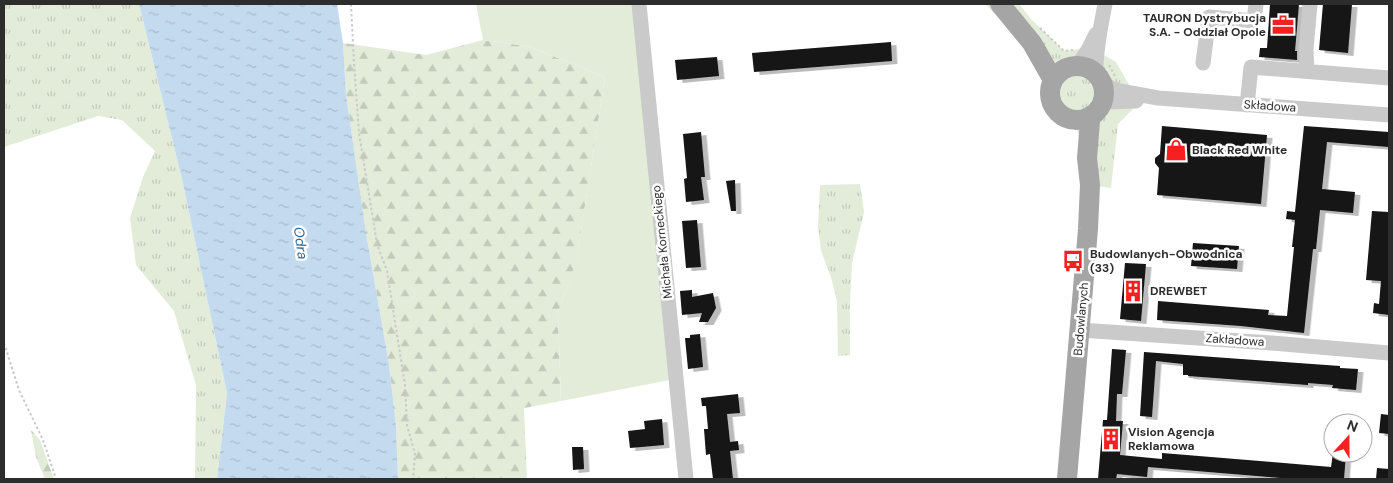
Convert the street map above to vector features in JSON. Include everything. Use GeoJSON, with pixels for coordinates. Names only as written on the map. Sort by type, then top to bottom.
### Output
{"type":"FeatureCollection","features":[{"type":"Feature","properties":{"kind":"main road"},"geometry":{"type":"LineString","coordinates":[[1000,4],[1035,34],[1061,64],[1076,60]]}},
{"type":"Feature","properties":{"kind":"main road"},"geometry":{"type":"LineString","coordinates":[[1035,34],[1053,80]]}},
{"type":"Feature","properties":{"kind":"main road"},"geometry":{"type":"LineString","coordinates":[[1076,60],[1084,67],[1092,70],[1099,80],[1104,94],[1096,111],[1083,119],[1075,120],[1068,118],[1055,109],[1051,102],[1050,87],[1058,73],[1076,60]]}},
{"type":"Feature","properties":{"kind":"main road","name":"Budowlanych"},"geometry":{"type":"LineString","coordinates":[[1067,479],[1090,207],[1088,158],[1090,121],[1096,111]]}},
{"type":"Feature","properties":{"kind":"main road","name":"Budowlanych"},"geometry":{"type":"LineString","coordinates":[[1068,118],[1075,125],[1088,158]]}},
{"type":"Feature","properties":{"kind":"street","name":"Michała Korneckiego"},"geometry":{"type":"LineString","coordinates":[[639,4],[686,479]]}},
{"type":"Feature","properties":{"kind":"street"},"geometry":{"type":"LineString","coordinates":[[1099,80],[1096,66],[1105,4]]}},
{"type":"Feature","properties":{"kind":"street"},"geometry":{"type":"LineString","coordinates":[[1203,63],[1209,17],[1254,21],[1256,4]]}},
{"type":"Feature","properties":{"kind":"street"},"geometry":{"type":"LineString","coordinates":[[1306,71],[1310,4]]}},
{"type":"Feature","properties":{"kind":"street"},"geometry":{"type":"LineString","coordinates":[[1076,60],[1088,50],[1101,26]]}},
{"type":"Feature","properties":{"kind":"street"},"geometry":{"type":"LineString","coordinates":[[1247,105],[1251,67],[1389,78]]}},
{"type":"Feature","properties":{"kind":"street","name":"Składowa"},"geometry":{"type":"LineString","coordinates":[[1099,80],[1120,91],[1150,97],[1389,115]]}},
{"type":"Feature","properties":{"kind":"street","name":"Składowa"},"geometry":{"type":"LineString","coordinates":[[1096,111],[1106,102],[1135,101],[1150,97]]}},
{"type":"Feature","properties":{"kind":"street","name":"Zakładowa"},"geometry":{"type":"LineString","coordinates":[[1080,330],[1389,353]]}},
{"type":"Feature","properties":{"kind":"path"},"geometry":{"type":"LineString","coordinates":[[352,4],[359,133],[377,244],[387,271],[405,385],[407,425],[414,454],[413,479]]}},
{"type":"Feature","properties":{"kind":"path"},"geometry":{"type":"LineString","coordinates":[[1035,34],[1076,60]]}},
{"type":"Feature","properties":{"kind":"path"},"geometry":{"type":"LineString","coordinates":[[4,343],[19,390],[43,440],[56,479]]}},
{"type":"Feature","properties":{"kind":"green space"},"geometry":{"type":"Polygon","coordinates":[[[4,4],[139,4],[182,179],[227,393],[217,479],[195,479],[196,385],[174,311],[136,265],[130,218],[143,177],[155,151],[122,120],[98,116],[4,147],[4,4]]]}},
{"type":"Feature","properties":{"kind":"green space"},"geometry":{"type":"Polygon","coordinates":[[[476,4],[639,4],[675,379],[561,401],[558,313],[576,262],[605,78],[527,46],[483,40],[476,4]]]}},
{"type":"Feature","properties":{"kind":"green space"},"geometry":{"type":"Polygon","coordinates":[[[985,4],[1019,4],[1031,19],[1064,51],[1080,49],[1104,55],[1116,62],[1129,85],[1135,107],[1118,124],[1111,188],[1090,185],[1087,158],[1075,125],[1055,109],[1051,102],[1050,87],[1027,46],[985,4]]]}},
{"type":"Feature","properties":{"kind":"green space"},"geometry":{"type":"Polygon","coordinates":[[[483,40],[527,46],[605,78],[576,263],[558,313],[561,401],[524,408],[527,479],[398,479],[396,426],[389,364],[366,233],[346,94],[343,43],[426,55],[483,40]]]}},
{"type":"Feature","properties":{"kind":"green space"},"geometry":{"type":"Polygon","coordinates":[[[860,184],[864,212],[852,263],[850,355],[838,356],[837,301],[831,277],[821,251],[818,226],[820,185],[860,184]]]}},
{"type":"Feature","properties":{"kind":"green space"},"geometry":{"type":"Polygon","coordinates":[[[31,430],[40,440],[54,479],[45,479],[36,457],[31,430]]]}},
{"type":"Feature","properties":{"kind":"water","name":"Odra"},"geometry":{"type":"Polygon","coordinates":[[[139,4],[337,4],[343,43],[346,94],[366,233],[389,364],[396,426],[398,479],[217,479],[227,393],[182,179],[139,4]]]}},
{"type":"Feature","properties":{"kind":"building","name":"TAURON Dystrybucja S.A. - Oddział Opole"},"geometry":{"type":"Polygon","coordinates":[[[1270,4],[1299,4],[1295,51],[1297,51],[1297,60],[1259,57],[1260,48],[1267,48],[1270,4]]]}},
{"type":"Feature","properties":{"kind":"building"},"geometry":{"type":"Polygon","coordinates":[[[1323,4],[1352,4],[1348,53],[1319,50],[1323,4]]]}},
{"type":"Feature","properties":{"kind":"building"},"geometry":{"type":"Polygon","coordinates":[[[891,42],[892,61],[754,72],[752,53],[891,42]]]}},
{"type":"Feature","properties":{"kind":"building"},"geometry":{"type":"Polygon","coordinates":[[[717,57],[719,76],[677,80],[675,60],[717,57]]]}},
{"type":"Feature","properties":{"kind":"building"},"geometry":{"type":"Polygon","coordinates":[[[1162,126],[1267,135],[1261,204],[1157,195],[1159,168],[1155,163],[1155,158],[1160,154],[1162,126]]]}},
{"type":"Feature","properties":{"kind":"building"},"geometry":{"type":"Polygon","coordinates":[[[1304,126],[1389,132],[1389,147],[1327,142],[1322,189],[1355,192],[1353,213],[1320,210],[1316,249],[1313,249],[1304,333],[1157,320],[1158,301],[1269,310],[1268,315],[1287,316],[1295,220],[1286,219],[1287,211],[1295,212],[1304,126]]]}},
{"type":"Feature","properties":{"kind":"building"},"geometry":{"type":"Polygon","coordinates":[[[701,132],[705,177],[701,177],[704,200],[686,202],[684,179],[687,178],[683,134],[701,132]]]}},
{"type":"Feature","properties":{"kind":"building"},"geometry":{"type":"Polygon","coordinates":[[[735,180],[736,211],[731,211],[726,181],[735,180]]]}},
{"type":"Feature","properties":{"kind":"building"},"geometry":{"type":"Polygon","coordinates":[[[1372,211],[1389,212],[1389,315],[1373,313],[1374,303],[1379,304],[1381,281],[1366,280],[1372,211]]]}},
{"type":"Feature","properties":{"kind":"building"},"geometry":{"type":"Polygon","coordinates":[[[697,220],[701,267],[686,268],[682,221],[697,220]]]}},
{"type":"Feature","properties":{"kind":"building"},"geometry":{"type":"Polygon","coordinates":[[[1193,243],[1239,246],[1237,269],[1191,266],[1193,243]]]}},
{"type":"Feature","properties":{"kind":"building","name":"DREWBET"},"geometry":{"type":"Polygon","coordinates":[[[1125,263],[1146,264],[1141,321],[1120,319],[1125,263]]]}},
{"type":"Feature","properties":{"kind":"building"},"geometry":{"type":"Polygon","coordinates":[[[692,290],[692,297],[713,293],[716,308],[708,322],[699,322],[702,313],[682,315],[680,291],[692,290]]]}},
{"type":"Feature","properties":{"kind":"building"},"geometry":{"type":"Polygon","coordinates":[[[700,334],[703,367],[688,369],[685,338],[690,338],[690,335],[700,334]]]}},
{"type":"Feature","properties":{"kind":"building"},"geometry":{"type":"Polygon","coordinates":[[[1112,349],[1126,350],[1122,394],[1117,394],[1116,421],[1123,421],[1120,455],[1162,459],[1162,453],[1331,467],[1332,463],[1345,463],[1344,479],[1293,479],[1148,467],[1147,477],[1117,474],[1116,479],[1098,479],[1103,420],[1107,420],[1112,349]]]}},
{"type":"Feature","properties":{"kind":"building"},"geometry":{"type":"Polygon","coordinates":[[[1144,352],[1340,366],[1340,368],[1358,369],[1356,390],[1332,388],[1333,385],[1308,383],[1308,385],[1188,376],[1183,375],[1183,364],[1156,361],[1152,417],[1140,416],[1144,352]]]}},
{"type":"Feature","properties":{"kind":"building"},"geometry":{"type":"Polygon","coordinates":[[[738,394],[740,413],[727,414],[730,442],[738,441],[739,450],[730,451],[733,479],[713,479],[710,454],[706,455],[704,429],[708,429],[706,406],[702,406],[701,398],[738,394]]]}},
{"type":"Feature","properties":{"kind":"building"},"geometry":{"type":"Polygon","coordinates":[[[1381,414],[1389,415],[1389,434],[1379,433],[1381,414]]]}},
{"type":"Feature","properties":{"kind":"building"},"geometry":{"type":"Polygon","coordinates":[[[662,419],[664,445],[630,448],[628,431],[645,429],[644,421],[662,419]]]}},
{"type":"Feature","properties":{"kind":"building"},"geometry":{"type":"Polygon","coordinates":[[[572,447],[583,447],[584,469],[573,470],[572,447]]]}},
{"type":"Feature","properties":{"kind":"building"},"geometry":{"type":"Polygon","coordinates":[[[1377,468],[1389,469],[1389,479],[1376,479],[1377,468]]]}},
{"type":"Feature","properties":{"kind":"place","name":"TAURON Dystrybucja S.A. - Oddział Opole"},"geometry":{"type":"Point","coordinates":[1283,25]}},
{"type":"Feature","properties":{"kind":"place","name":"Black Red White"},"geometry":{"type":"Point","coordinates":[1176,150]}},
{"type":"Feature","properties":{"kind":"place","name":"Budowlanych-Obwodnica (33)"},"geometry":{"type":"Point","coordinates":[1073,261]}},
{"type":"Feature","properties":{"kind":"place","name":"DREWBET"},"geometry":{"type":"Point","coordinates":[1133,291]}},
{"type":"Feature","properties":{"kind":"place","name":"Vision Agencja Reklamowa"},"geometry":{"type":"Point","coordinates":[1111,439]}}]}
